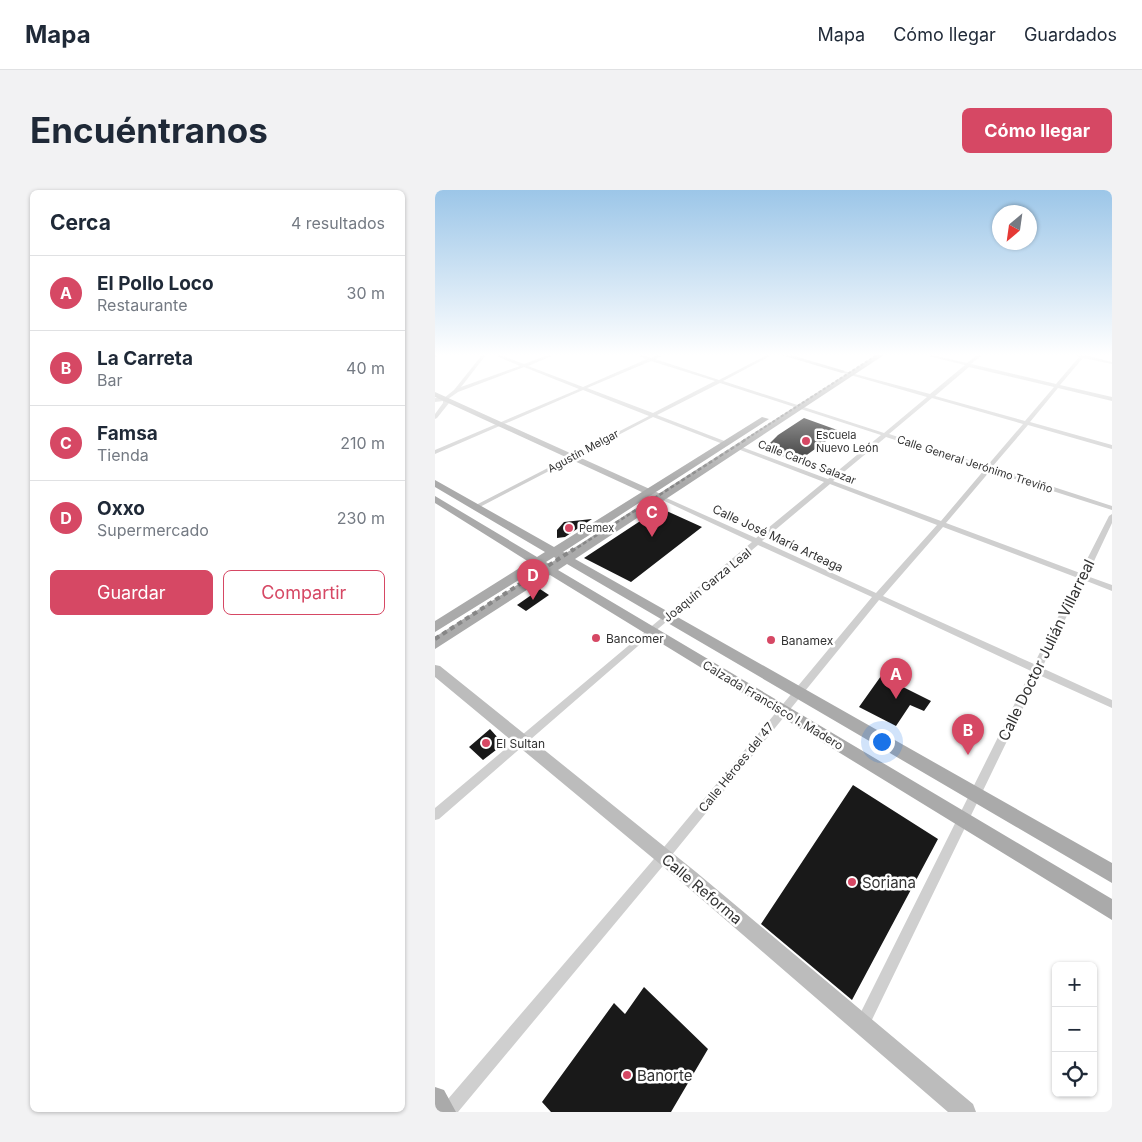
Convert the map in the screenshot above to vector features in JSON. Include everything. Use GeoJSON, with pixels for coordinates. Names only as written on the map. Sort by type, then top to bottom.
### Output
{"type":"FeatureCollection","features":[{"type":"Feature","properties":{"kind":"main road"},"geometry":{"type":"LineString","coordinates":[[559,556],[648,491],[798,398]]}},
{"type":"Feature","properties":{"kind":"main road"},"geometry":{"type":"LineString","coordinates":[[435,627],[660,497],[815,398]]}},
{"type":"Feature","properties":{"kind":"main road","name":"Calzada Francisco I. Madero"},"geometry":{"type":"LineString","coordinates":[[435,483],[1112,874]]}},
{"type":"Feature","properties":{"kind":"main road","name":"Calzada Francisco I. Madero"},"geometry":{"type":"LineString","coordinates":[[435,500],[1112,910]]}},
{"type":"Feature","properties":{"kind":"main road"},"geometry":{"type":"LineString","coordinates":[[435,644],[543,566]]}},
{"type":"Feature","properties":{"kind":"main road"},"geometry":{"type":"LineString","coordinates":[[435,1099],[444,1112]]}},
{"type":"Feature","properties":{"kind":"street"},"geometry":{"type":"LineString","coordinates":[[435,452],[559,398]]}},
{"type":"Feature","properties":{"kind":"street","name":"Calle Carlos Salazar"},"geometry":{"type":"LineString","coordinates":[[610,398],[1112,588]]}},
{"type":"Feature","properties":{"kind":"street","name":"Agustín Melgar"},"geometry":{"type":"LineString","coordinates":[[476,507],[686,398]]}},
{"type":"Feature","properties":{"kind":"street","name":"Calle General Jerónimo Treviño"},"geometry":{"type":"LineString","coordinates":[[757,398],[780,409],[799,408],[1112,508]]}},
{"type":"Feature","properties":{"kind":"street","name":"Joaquín Garza Leal"},"geometry":{"type":"LineString","coordinates":[[435,815],[650,631],[930,398]]}},
{"type":"Feature","properties":{"kind":"street"},"geometry":{"type":"LineString","coordinates":[[939,398],[1112,447]]}},
{"type":"Feature","properties":{"kind":"street","name":"Calle Héroes del 47"},"geometry":{"type":"LineString","coordinates":[[448,1112],[663,857],[782,710],[1048,398]]}},
{"type":"Feature","properties":{"kind":"street"},"geometry":{"type":"LineString","coordinates":[[435,400],[445,399],[445,403],[435,417]]}},
{"type":"Feature","properties":{"kind":"street","name":"Calle José María Arteaga"},"geometry":{"type":"LineString","coordinates":[[445,399],[1112,704]]}},
{"type":"Feature","properties":{"kind":"street","name":"Calle Doctor Julián Villarreal"},"geometry":{"type":"LineString","coordinates":[[862,1026],[1112,516]]}},
{"type":"Feature","properties":{"kind":"street","name":"Calle Reforma"},"geometry":{"type":"LineString","coordinates":[[435,670],[663,857],[965,1112]]}},
{"type":"Feature","properties":{"kind":"building"},"geometry":{"type":"Polygon","coordinates":[[[804,418],[840,431],[797,462],[764,449],[778,435],[804,418]]]}},
{"type":"Feature","properties":{"kind":"building"},"geometry":{"type":"Polygon","coordinates":[[[660,508],[702,527],[631,582],[584,558],[660,508]]]}},
{"type":"Feature","properties":{"kind":"building","name":"Pemex"},"geometry":{"type":"Polygon","coordinates":[[[592,519],[565,537],[557,538],[557,530],[564,522],[592,519]]]}},
{"type":"Feature","properties":{"kind":"building"},"geometry":{"type":"Polygon","coordinates":[[[540,589],[549,595],[526,611],[517,605],[540,589]]]}},
{"type":"Feature","properties":{"kind":"building"},"geometry":{"type":"Polygon","coordinates":[[[881,676],[931,701],[924,711],[910,705],[896,726],[859,707],[881,676]]]}},
{"type":"Feature","properties":{"kind":"building","name":"El Sultan"},"geometry":{"type":"Polygon","coordinates":[[[490,729],[499,739],[496,750],[483,760],[469,747],[490,729]]]}},
{"type":"Feature","properties":{"kind":"building","name":"Soriana"},"geometry":{"type":"Polygon","coordinates":[[[853,785],[938,839],[852,1000],[761,924],[853,785]]]}},
{"type":"Feature","properties":{"kind":"building","name":"Banorte"},"geometry":{"type":"Polygon","coordinates":[[[644,987],[708,1049],[671,1112],[551,1112],[542,1102],[614,1003],[625,1014],[644,987]]]}},
{"type":"Feature","properties":{"kind":"railway"},"geometry":{"type":"LineString","coordinates":[[743,441],[810,398]]}},
{"type":"Feature","properties":{"kind":"railway"},"geometry":{"type":"LineString","coordinates":[[572,551],[745,440]]}},
{"type":"Feature","properties":{"kind":"railway"},"geometry":{"type":"LineString","coordinates":[[435,639],[574,549]]}},
{"type":"Feature","properties":{"kind":"place","name":"Escuela Nuevo León"},"geometry":{"type":"Point","coordinates":[806,441]}},
{"type":"Feature","properties":{"kind":"place","name":"Pemex"},"geometry":{"type":"Point","coordinates":[569,528]}},
{"type":"Feature","properties":{"kind":"place","name":"Famsa"},"geometry":{"type":"Point","coordinates":[652,537]}},
{"type":"Feature","properties":{"kind":"place","name":"Oxxo"},"geometry":{"type":"Point","coordinates":[533,600]}},
{"type":"Feature","properties":{"kind":"place","name":"Bancomer"},"geometry":{"type":"Point","coordinates":[596,638]}},
{"type":"Feature","properties":{"kind":"place","name":"Banamex"},"geometry":{"type":"Point","coordinates":[771,640]}},
{"type":"Feature","properties":{"kind":"place","name":"El Pollo Loco"},"geometry":{"type":"Point","coordinates":[896,699]}},
{"type":"Feature","properties":{"kind":"place","name":"El Sultan"},"geometry":{"type":"Point","coordinates":[486,743]}},
{"type":"Feature","properties":{"kind":"place","name":"La Carreta"},"geometry":{"type":"Point","coordinates":[968,755]}},
{"type":"Feature","properties":{"kind":"place","name":"Soriana"},"geometry":{"type":"Point","coordinates":[852,882]}},
{"type":"Feature","properties":{"kind":"place","name":"Banorte"},"geometry":{"type":"Point","coordinates":[627,1075]}}]}
